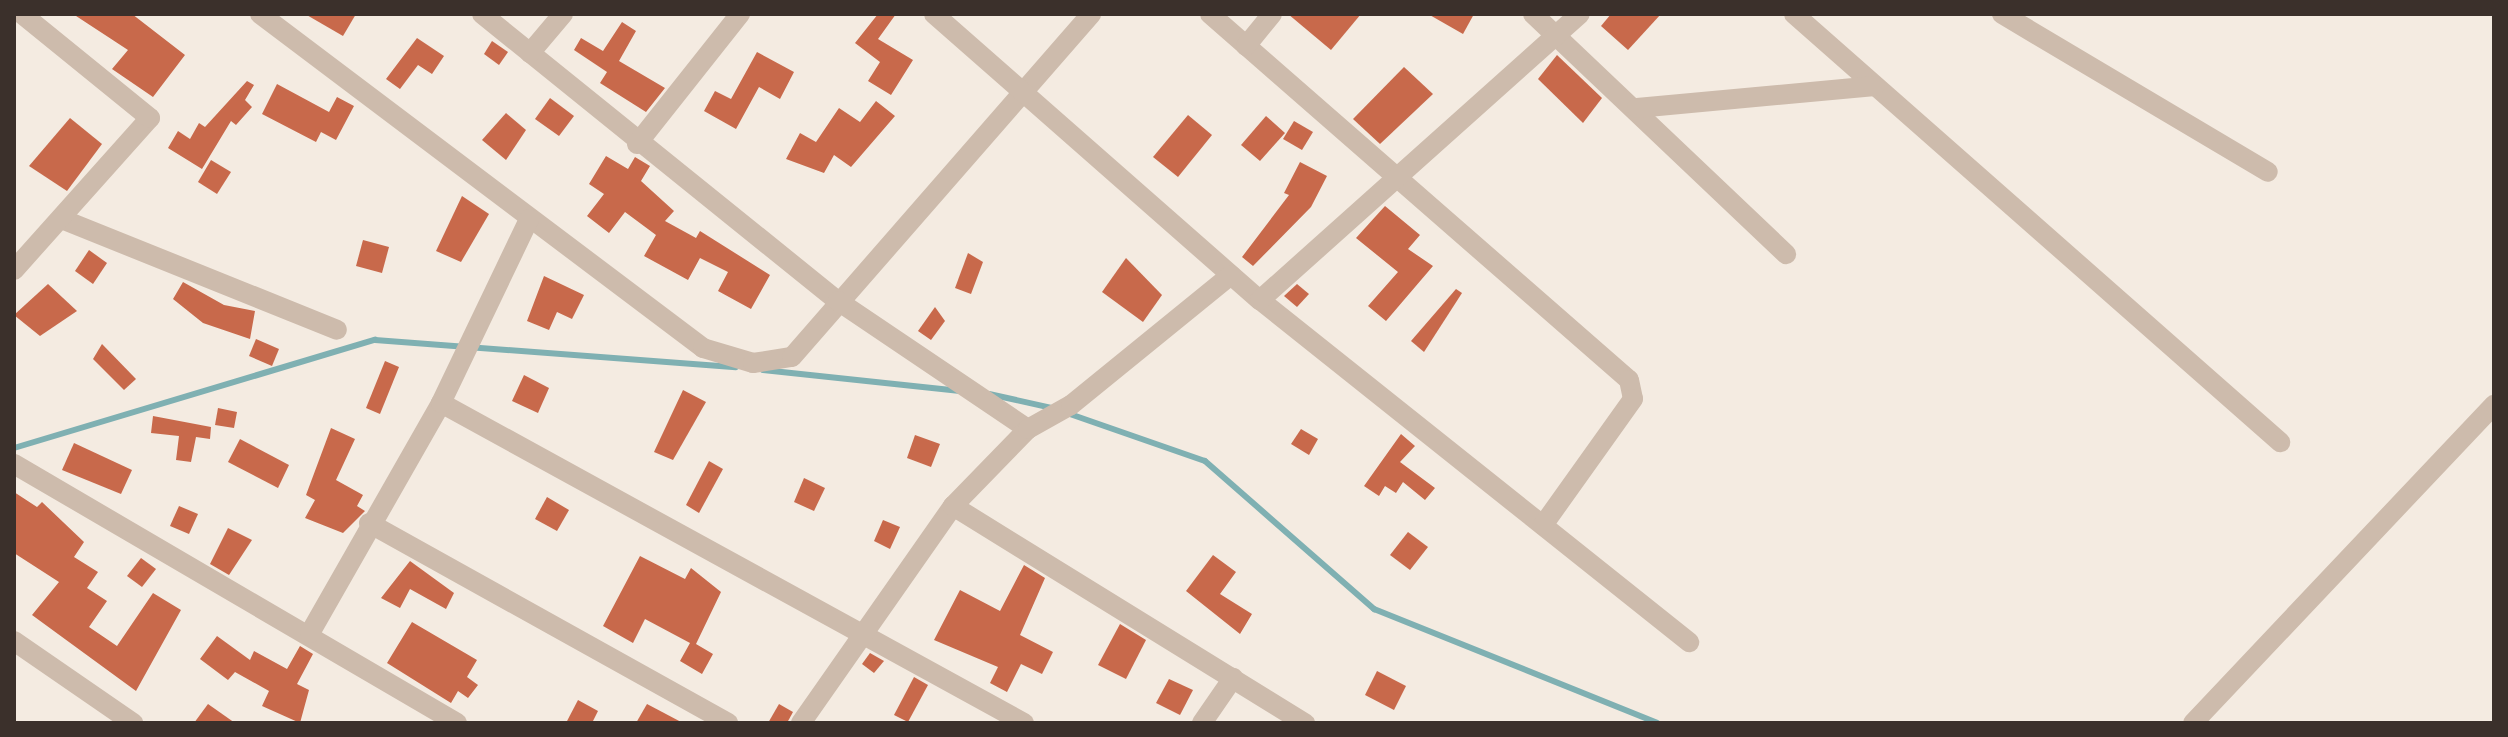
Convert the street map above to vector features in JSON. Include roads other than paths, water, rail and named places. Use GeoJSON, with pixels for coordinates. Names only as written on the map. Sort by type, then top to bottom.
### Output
{"type":"FeatureCollection","features":[{"type":"Feature","properties":{"kind":"street"},"geometry":{"type":"LineString","coordinates":[[19,257],[64,220],[150,118],[22,14]]}},
{"type":"Feature","properties":{"kind":"street"},"geometry":{"type":"LineString","coordinates":[[260,14],[529,219],[726,359],[792,357],[1091,14]]}},
{"type":"Feature","properties":{"kind":"street"},"geometry":{"type":"LineString","coordinates":[[482,14],[637,144],[838,301],[1028,429]]}},
{"type":"Feature","properties":{"kind":"street"},"geometry":{"type":"LineString","coordinates":[[530,53],[563,14]]}},
{"type":"Feature","properties":{"kind":"street"},"geometry":{"type":"LineString","coordinates":[[637,144],[740,14]]}},
{"type":"Feature","properties":{"kind":"street"},"geometry":{"type":"LineString","coordinates":[[934,14],[1260,300],[1689,642]]}},
{"type":"Feature","properties":{"kind":"street"},"geometry":{"type":"LineString","coordinates":[[1210,14],[1629,380],[1633,399],[1543,525]]}},
{"type":"Feature","properties":{"kind":"street"},"geometry":{"type":"LineString","coordinates":[[1246,46],[1272,14]]}},
{"type":"Feature","properties":{"kind":"street"},"geometry":{"type":"LineString","coordinates":[[1533,14],[1637,108],[1786,254]]}},
{"type":"Feature","properties":{"kind":"street"},"geometry":{"type":"LineString","coordinates":[[1260,300],[1394,175],[1580,14]]}},
{"type":"Feature","properties":{"kind":"street"},"geometry":{"type":"LineString","coordinates":[[1794,14],[2280,442]]}},
{"type":"Feature","properties":{"kind":"street"},"geometry":{"type":"LineString","coordinates":[[2012,17],[2268,172]]}},
{"type":"Feature","properties":{"kind":"street"},"geometry":{"type":"LineString","coordinates":[[1637,108],[1875,86]]}},
{"type":"Feature","properties":{"kind":"street"},"geometry":{"type":"LineString","coordinates":[[310,633],[369,523],[441,403],[529,219]]}},
{"type":"Feature","properties":{"kind":"street"},"geometry":{"type":"LineString","coordinates":[[64,220],[337,330]]}},
{"type":"Feature","properties":{"kind":"street"},"geometry":{"type":"LineString","coordinates":[[801,723],[861,630],[953,506],[1028,429],[1071,405],[1231,275]]}},
{"type":"Feature","properties":{"kind":"street"},"geometry":{"type":"LineString","coordinates":[[441,403],[861,630],[1024,723]]}},
{"type":"Feature","properties":{"kind":"street"},"geometry":{"type":"LineString","coordinates":[[2193,723],[2494,405]]}},
{"type":"Feature","properties":{"kind":"street"},"geometry":{"type":"LineString","coordinates":[[14,464],[310,633],[457,723]]}},
{"type":"Feature","properties":{"kind":"street"},"geometry":{"type":"LineString","coordinates":[[953,506],[1305,723]]}},
{"type":"Feature","properties":{"kind":"street"},"geometry":{"type":"LineString","coordinates":[[369,523],[728,723]]}},
{"type":"Feature","properties":{"kind":"street"},"geometry":{"type":"LineString","coordinates":[[14,641],[133,723]]}},
{"type":"Feature","properties":{"kind":"street"},"geometry":{"type":"LineString","coordinates":[[1202,723],[1233,678]]}},
{"type":"Feature","properties":{"kind":"waterway"},"geometry":{"type":"LineString","coordinates":[[14,448],[375,340],[736,367]]}},
{"type":"Feature","properties":{"kind":"waterway"},"geometry":{"type":"LineString","coordinates":[[763,370],[958,391]]}},
{"type":"Feature","properties":{"kind":"waterway"},"geometry":{"type":"LineString","coordinates":[[989,394],[1052,408]]}},
{"type":"Feature","properties":{"kind":"waterway"},"geometry":{"type":"LineString","coordinates":[[1067,413],[1205,461],[1374,609],[1657,723]]}}]}
